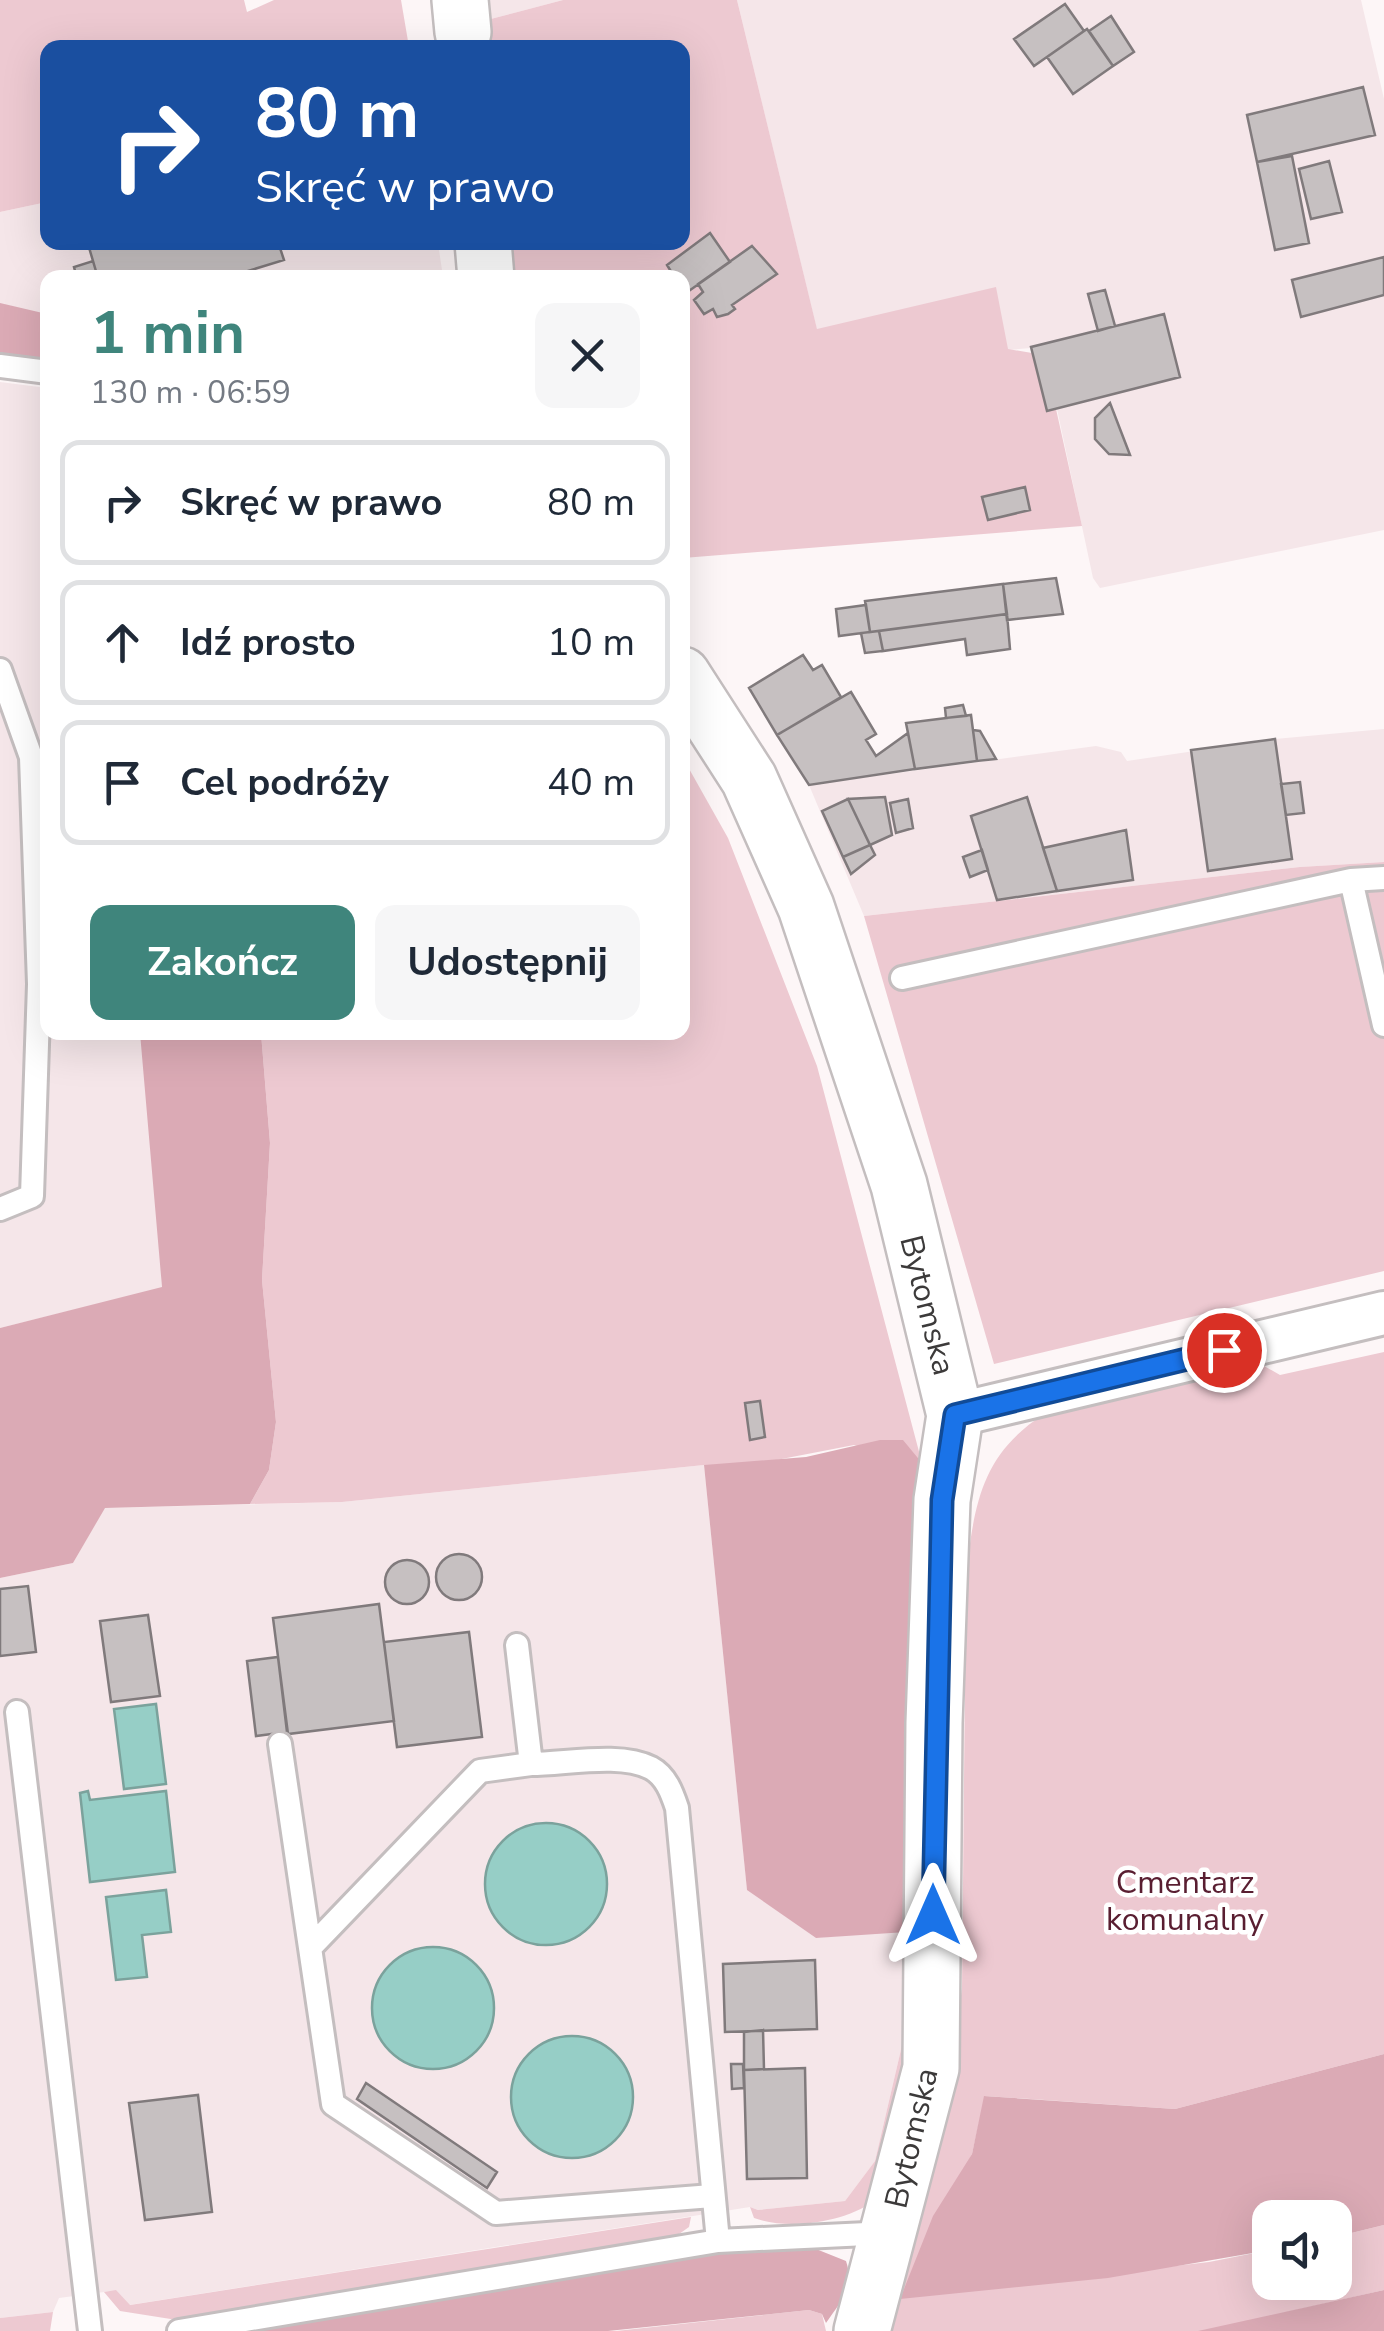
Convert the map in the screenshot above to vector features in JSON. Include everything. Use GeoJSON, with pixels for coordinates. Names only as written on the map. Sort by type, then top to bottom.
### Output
{"type":"FeatureCollection","features":[{"type":"Feature","properties":{"kind":"street","name":"Bytomska"},"geometry":{"type":"LineString","coordinates":[[690,687],[749,779],[806,906],[899,1185],[955,1415],[942,1500],[934,1723],[932,2068],[862,2331]]}},
{"type":"Feature","properties":{"kind":"street"},"geometry":{"type":"LineString","coordinates":[[955,1415],[1384,1314]]}},
{"type":"Feature","properties":{"kind":"lane"},"geometry":{"type":"LineString","coordinates":[[0,366],[40,371]]}},
{"type":"Feature","properties":{"kind":"lane"},"geometry":{"type":"LineString","coordinates":[[0,670],[30,757],[40,984],[32,1196],[0,1210]]}},
{"type":"Feature","properties":{"kind":"lane"},"geometry":{"type":"LineString","coordinates":[[902,978],[1351,880],[1384,878]]}},
{"type":"Feature","properties":{"kind":"lane"},"geometry":{"type":"LineString","coordinates":[[1351,880],[1384,1024]]}},
{"type":"Feature","properties":{"kind":"lane"},"geometry":{"type":"LineString","coordinates":[[517,1645],[531,1764]]}},
{"type":"Feature","properties":{"kind":"lane"},"geometry":{"type":"LineString","coordinates":[[16,1712],[90,2331]]}},
{"type":"Feature","properties":{"kind":"lane"},"geometry":{"type":"LineString","coordinates":[[280,1744],[333,2104],[496,2213],[712,2196]]}},
{"type":"Feature","properties":{"kind":"lane"},"geometry":{"type":"LineString","coordinates":[[310,1948],[480,1771],[531,1764],[627,1762],[652,1768],[668,1783],[677,1808],[718,2242]]}},
{"type":"Feature","properties":{"kind":"lane"},"geometry":{"type":"LineString","coordinates":[[178,2331],[718,2242],[888,2233]]}},
{"type":"Feature","properties":{"kind":"shaded area"},"geometry":{"type":"Polygon","coordinates":[[[481,0],[563,0],[483,21],[481,0]]]}},
{"type":"Feature","properties":{"kind":"shaded area"},"geometry":{"type":"Polygon","coordinates":[[[737,0],[1361,0],[1384,99],[1384,530],[1100,588],[1093,578],[1057,409],[1047,411],[1031,348],[1008,350],[817,330],[737,0]]]}},
{"type":"Feature","properties":{"kind":"shaded area"},"geometry":{"type":"Polygon","coordinates":[[[40,203],[40,250],[439,250],[442,270],[40,270],[40,360],[0,356],[0,212],[40,203]]]}},
{"type":"Feature","properties":{"kind":"shaded area"},"geometry":{"type":"Polygon","coordinates":[[[0,303],[40,312],[40,360],[0,356],[0,303]]]}},
{"type":"Feature","properties":{"kind":"shaded area"},"geometry":{"type":"Polygon","coordinates":[[[0,382],[40,387],[40,1040],[149,1040],[162,1288],[0,1328],[0,382]]]}},
{"type":"Feature","properties":{"kind":"shaded area"},"geometry":{"type":"Polygon","coordinates":[[[1384,729],[1384,862],[1300,867],[864,916],[809,785],[1096,746],[1121,752],[1127,761],[1275,739],[1384,729]]]}},
{"type":"Feature","properties":{"kind":"shaded area"},"geometry":{"type":"Polygon","coordinates":[[[141,1040],[262,1040],[270,1143],[262,1280],[276,1422],[269,1470],[250,1504],[105,1508],[73,1563],[0,1578],[0,1328],[162,1287],[141,1040]]]}},
{"type":"Feature","properties":{"kind":"shaded area"},"geometry":{"type":"Polygon","coordinates":[[[880,1440],[903,1440],[922,1463],[921,1931],[816,1938],[747,1890],[704,1465],[806,1457],[880,1440]]]}},
{"type":"Feature","properties":{"kind":"shaded area"},"geometry":{"type":"Polygon","coordinates":[[[704,1465],[747,1889],[816,1938],[904,1930],[903,2041],[875,2161],[845,2201],[758,2210],[750,2207],[129,2305],[116,2291],[59,2298],[53,2312],[0,2318],[0,1578],[73,1563],[104,1508],[342,1502],[704,1465]]]}},
{"type":"Feature","properties":{"kind":"shaded area"},"geometry":{"type":"Polygon","coordinates":[[[1384,2054],[1384,2225],[1352,2233],[1352,2200],[1252,2200],[1252,2253],[1108,2278],[900,2299],[933,2216],[972,2154],[984,2096],[1175,2109],[1384,2054]]]}},
{"type":"Feature","properties":{"kind":"shaded area"},"geometry":{"type":"Polygon","coordinates":[[[816,2249],[846,2261],[848,2271],[845,2294],[826,2323],[822,2314],[809,2310],[608,2331],[253,2331],[691,2255],[816,2249]]]}},
{"type":"Feature","properties":{"kind":"shaded area"},"geometry":{"type":"Polygon","coordinates":[[[1384,2290],[1384,2331],[1198,2331],[1352,2300],[1384,2290]]]}},
{"type":"Feature","properties":{"kind":"green space"},"geometry":{"type":"Polygon","coordinates":[[[0,0],[244,0],[247,12],[274,0],[401,0],[408,40],[40,40],[40,203],[0,212],[0,0]]]}},
{"type":"Feature","properties":{"kind":"green space"},"geometry":{"type":"Polygon","coordinates":[[[563,0],[737,0],[817,329],[996,287],[1008,349],[1032,353],[1047,410],[1056,409],[1082,526],[690,557],[690,270],[510,270],[506,250],[690,250],[690,40],[486,40],[483,21],[563,0]]]}},
{"type":"Feature","properties":{"kind":"green space"},"geometry":{"type":"Polygon","coordinates":[[[690,770],[728,838],[817,1066],[922,1463],[854,1445],[750,1465],[704,1465],[342,1502],[250,1504],[269,1470],[276,1422],[262,1280],[270,1143],[262,1040],[690,1040],[690,770]]]}},
{"type":"Feature","properties":{"kind":"green space"},"geometry":{"type":"Polygon","coordinates":[[[1384,862],[1384,1271],[994,1364],[864,916],[1300,867],[1384,862]]]}},
{"type":"Feature","properties":{"kind":"green space","name":"Cmentarz komunalny"},"geometry":{"type":"Polygon","coordinates":[[[1384,1352],[1384,2054],[1175,2109],[985,2096],[972,2154],[900,2298],[1209,2262],[1252,2254],[1252,2300],[1340,2300],[1205,2331],[892,2331],[949,2081],[962,1988],[966,1573],[973,1524],[985,1483],[1006,1446],[1044,1414],[1250,1358],[1280,1375],[1384,1352]]]}},
{"type":"Feature","properties":{"kind":"green space"},"geometry":{"type":"Polygon","coordinates":[[[904,1930],[921,1931],[923,2011],[878,2198],[851,2213],[819,2222],[784,2224],[754,2218],[750,2207],[758,2210],[845,2201],[875,2161],[903,2041],[904,1930]]]}},
{"type":"Feature","properties":{"kind":"green space"},"geometry":{"type":"Polygon","coordinates":[[[691,2217],[689,2227],[672,2239],[177,2320],[120,2311],[104,2292],[116,2290],[130,2305],[691,2217]]]}},
{"type":"Feature","properties":{"kind":"green space","name":"Cmentarz komunalny"},"geometry":{"type":"Polygon","coordinates":[[[1384,2225],[1384,2290],[1352,2297],[1352,2233],[1384,2225]]]}},
{"type":"Feature","properties":{"kind":"green space"},"geometry":{"type":"Polygon","coordinates":[[[809,2310],[822,2314],[826,2331],[616,2331],[809,2310]]]}},
{"type":"Feature","properties":{"kind":"green space"},"geometry":{"type":"Polygon","coordinates":[[[53,2312],[50,2331],[0,2331],[0,2318],[53,2312]]]}},
{"type":"Feature","properties":{"kind":"water"},"geometry":{"type":"Polygon","coordinates":[[[156,1704],[166,1784],[124,1789],[114,1709],[156,1704]]]}},
{"type":"Feature","properties":{"kind":"water"},"geometry":{"type":"Polygon","coordinates":[[[88,1791],[90,1800],[166,1791],[175,1872],[90,1882],[80,1793],[88,1791]]]}},
{"type":"Feature","properties":{"kind":"water"},"geometry":{"type":"Polygon","coordinates":[[[546,1823],[569,1828],[589,1841],[602,1861],[607,1884],[602,1907],[589,1927],[569,1940],[546,1945],[523,1940],[503,1927],[490,1907],[485,1884],[490,1861],[503,1841],[523,1828],[546,1823]]]}},
{"type":"Feature","properties":{"kind":"water"},"geometry":{"type":"Polygon","coordinates":[[[166,1890],[171,1932],[142,1935],[147,1977],[116,1980],[106,1897],[166,1890]]]}},
{"type":"Feature","properties":{"kind":"water"},"geometry":{"type":"Polygon","coordinates":[[[433,1947],[456,1952],[476,1965],[489,1985],[494,2008],[489,2031],[476,2051],[456,2064],[433,2069],[410,2064],[390,2051],[377,2031],[372,2008],[377,1985],[390,1965],[410,1952],[433,1947]]]}},
{"type":"Feature","properties":{"kind":"water"},"geometry":{"type":"Polygon","coordinates":[[[572,2036],[595,2041],[615,2054],[628,2074],[633,2097],[628,2120],[615,2140],[595,2153],[572,2158],[549,2153],[529,2140],[516,2120],[511,2097],[516,2074],[529,2054],[549,2041],[572,2036]]]}},
{"type":"Feature","properties":{"kind":"building"},"geometry":{"type":"Polygon","coordinates":[[[1065,4],[1084,31],[1034,66],[1014,39],[1065,4]]]}},
{"type":"Feature","properties":{"kind":"building"},"geometry":{"type":"Polygon","coordinates":[[[1111,16],[1134,52],[1113,66],[1089,31],[1111,16]]]}},
{"type":"Feature","properties":{"kind":"building"},"geometry":{"type":"Polygon","coordinates":[[[1087,29],[1113,66],[1073,94],[1047,57],[1087,29]]]}},
{"type":"Feature","properties":{"kind":"building"},"geometry":{"type":"Polygon","coordinates":[[[1363,87],[1375,135],[1257,162],[1247,115],[1363,87]]]}},
{"type":"Feature","properties":{"kind":"building"},"geometry":{"type":"Polygon","coordinates":[[[1292,156],[1309,243],[1275,250],[1257,162],[1292,156]]]}},
{"type":"Feature","properties":{"kind":"building"},"geometry":{"type":"Polygon","coordinates":[[[1329,161],[1342,212],[1311,219],[1299,169],[1329,161]]]}},
{"type":"Feature","properties":{"kind":"building"},"geometry":{"type":"Polygon","coordinates":[[[710,233],[730,262],[690,290],[690,270],[670,270],[667,265],[710,233]]]}},
{"type":"Feature","properties":{"kind":"building"},"geometry":{"type":"Polygon","coordinates":[[[752,246],[777,274],[732,305],[735,309],[728,314],[717,317],[713,309],[704,314],[694,300],[703,292],[698,284],[752,246]]]}},
{"type":"Feature","properties":{"kind":"building"},"geometry":{"type":"Polygon","coordinates":[[[90,250],[281,250],[284,260],[251,270],[96,270],[90,250]]]}},
{"type":"Feature","properties":{"kind":"building"},"geometry":{"type":"Polygon","coordinates":[[[1384,257],[1384,295],[1301,317],[1292,280],[1384,257]]]}},
{"type":"Feature","properties":{"kind":"building"},"geometry":{"type":"Polygon","coordinates":[[[93,261],[96,270],[75,270],[74,267],[93,261]]]}},
{"type":"Feature","properties":{"kind":"building"},"geometry":{"type":"Polygon","coordinates":[[[1105,290],[1115,326],[1098,331],[1088,294],[1105,290]]]}},
{"type":"Feature","properties":{"kind":"building"},"geometry":{"type":"Polygon","coordinates":[[[1164,314],[1180,377],[1047,411],[1031,347],[1164,314]]]}},
{"type":"Feature","properties":{"kind":"building"},"geometry":{"type":"Polygon","coordinates":[[[1110,403],[1130,455],[1109,454],[1095,439],[1095,418],[1110,403]]]}},
{"type":"Feature","properties":{"kind":"building"},"geometry":{"type":"Polygon","coordinates":[[[1025,487],[1030,510],[988,520],[982,497],[1025,487]]]}},
{"type":"Feature","properties":{"kind":"building"},"geometry":{"type":"Polygon","coordinates":[[[1056,578],[1063,614],[1007,620],[1003,584],[1056,578]]]}},
{"type":"Feature","properties":{"kind":"building"},"geometry":{"type":"Polygon","coordinates":[[[1003,584],[1007,614],[870,632],[865,601],[1003,584]]]}},
{"type":"Feature","properties":{"kind":"building"},"geometry":{"type":"Polygon","coordinates":[[[866,605],[870,632],[839,636],[836,609],[866,605]]]}},
{"type":"Feature","properties":{"kind":"building"},"geometry":{"type":"Polygon","coordinates":[[[1007,614],[1010,649],[967,655],[965,639],[883,651],[879,631],[1007,614]]]}},
{"type":"Feature","properties":{"kind":"building"},"geometry":{"type":"Polygon","coordinates":[[[879,631],[883,651],[865,653],[861,633],[879,631]]]}},
{"type":"Feature","properties":{"kind":"building"},"geometry":{"type":"Polygon","coordinates":[[[803,655],[813,670],[822,665],[841,697],[777,735],[749,688],[803,655]]]}},
{"type":"Feature","properties":{"kind":"building"},"geometry":{"type":"Polygon","coordinates":[[[851,692],[876,734],[866,740],[876,756],[908,733],[915,769],[809,785],[777,735],[851,692]]]}},
{"type":"Feature","properties":{"kind":"building"},"geometry":{"type":"Polygon","coordinates":[[[963,705],[966,716],[946,718],[945,708],[963,705]]]}},
{"type":"Feature","properties":{"kind":"building"},"geometry":{"type":"Polygon","coordinates":[[[971,715],[977,761],[915,769],[906,723],[971,715]]]}},
{"type":"Feature","properties":{"kind":"building"},"geometry":{"type":"Polygon","coordinates":[[[973,730],[980,731],[996,759],[977,761],[973,730]]]}},
{"type":"Feature","properties":{"kind":"building"},"geometry":{"type":"Polygon","coordinates":[[[1275,739],[1292,859],[1208,871],[1191,750],[1275,739]]]}},
{"type":"Feature","properties":{"kind":"building"},"geometry":{"type":"Polygon","coordinates":[[[1300,782],[1304,813],[1286,815],[1281,784],[1300,782]]]}},
{"type":"Feature","properties":{"kind":"building"},"geometry":{"type":"Polygon","coordinates":[[[885,797],[892,835],[870,845],[848,799],[885,797]]]}},
{"type":"Feature","properties":{"kind":"building"},"geometry":{"type":"Polygon","coordinates":[[[1027,797],[1057,891],[997,900],[971,816],[1027,797]]]}},
{"type":"Feature","properties":{"kind":"building"},"geometry":{"type":"Polygon","coordinates":[[[848,799],[870,845],[843,857],[822,811],[848,799]]]}},
{"type":"Feature","properties":{"kind":"building"},"geometry":{"type":"Polygon","coordinates":[[[908,799],[913,828],[896,833],[890,803],[908,799]]]}},
{"type":"Feature","properties":{"kind":"building"},"geometry":{"type":"Polygon","coordinates":[[[1126,830],[1133,880],[1057,891],[1043,848],[1126,830]]]}},
{"type":"Feature","properties":{"kind":"building"},"geometry":{"type":"Polygon","coordinates":[[[870,845],[875,855],[851,874],[843,857],[870,845]]]}},
{"type":"Feature","properties":{"kind":"building"},"geometry":{"type":"Polygon","coordinates":[[[982,850],[988,870],[970,877],[963,857],[982,850]]]}},
{"type":"Feature","properties":{"kind":"building"},"geometry":{"type":"Polygon","coordinates":[[[760,1401],[765,1437],[750,1440],[745,1403],[760,1401]]]}},
{"type":"Feature","properties":{"kind":"building"},"geometry":{"type":"Polygon","coordinates":[[[459,1554],[475,1561],[482,1577],[475,1593],[459,1600],[443,1593],[436,1577],[443,1561],[459,1554]]]}},
{"type":"Feature","properties":{"kind":"building"},"geometry":{"type":"Polygon","coordinates":[[[407,1560],[423,1566],[429,1582],[423,1598],[407,1604],[391,1598],[385,1582],[391,1566],[407,1560]]]}},
{"type":"Feature","properties":{"kind":"building"},"geometry":{"type":"Polygon","coordinates":[[[28,1586],[36,1652],[0,1656],[0,1589],[28,1586]]]}},
{"type":"Feature","properties":{"kind":"building"},"geometry":{"type":"Polygon","coordinates":[[[379,1604],[394,1721],[288,1734],[273,1618],[379,1604]]]}},
{"type":"Feature","properties":{"kind":"building"},"geometry":{"type":"Polygon","coordinates":[[[148,1615],[160,1696],[111,1702],[100,1621],[148,1615]]]}},
{"type":"Feature","properties":{"kind":"building"},"geometry":{"type":"Polygon","coordinates":[[[469,1632],[482,1737],[397,1747],[384,1642],[469,1632]]]}},
{"type":"Feature","properties":{"kind":"building"},"geometry":{"type":"Polygon","coordinates":[[[278,1657],[287,1732],[256,1736],[247,1661],[278,1657]]]}},
{"type":"Feature","properties":{"kind":"building"},"geometry":{"type":"Polygon","coordinates":[[[815,1960],[817,2029],[725,2032],[723,1964],[815,1960]]]}},
{"type":"Feature","properties":{"kind":"building"},"geometry":{"type":"Polygon","coordinates":[[[763,2030],[764,2069],[744,2070],[744,2032],[763,2030]]]}},
{"type":"Feature","properties":{"kind":"building"},"geometry":{"type":"Polygon","coordinates":[[[731,2064],[743,2064],[744,2088],[732,2089],[731,2064]]]}},
{"type":"Feature","properties":{"kind":"building"},"geometry":{"type":"Polygon","coordinates":[[[805,2068],[807,2178],[747,2179],[744,2070],[805,2068]]]}},
{"type":"Feature","properties":{"kind":"building"},"geometry":{"type":"Polygon","coordinates":[[[366,2083],[497,2172],[487,2188],[357,2099],[366,2083]]]}},
{"type":"Feature","properties":{"kind":"building"},"geometry":{"type":"Polygon","coordinates":[[[198,2095],[212,2212],[145,2220],[129,2103],[198,2095]]]}},
{"type":"Feature","properties":{"kind":"route"},"geometry":{"type":"LineString","coordinates":[[933,1915],[934,1723],[942,1500],[955,1415],[1224,1350]]}}]}
